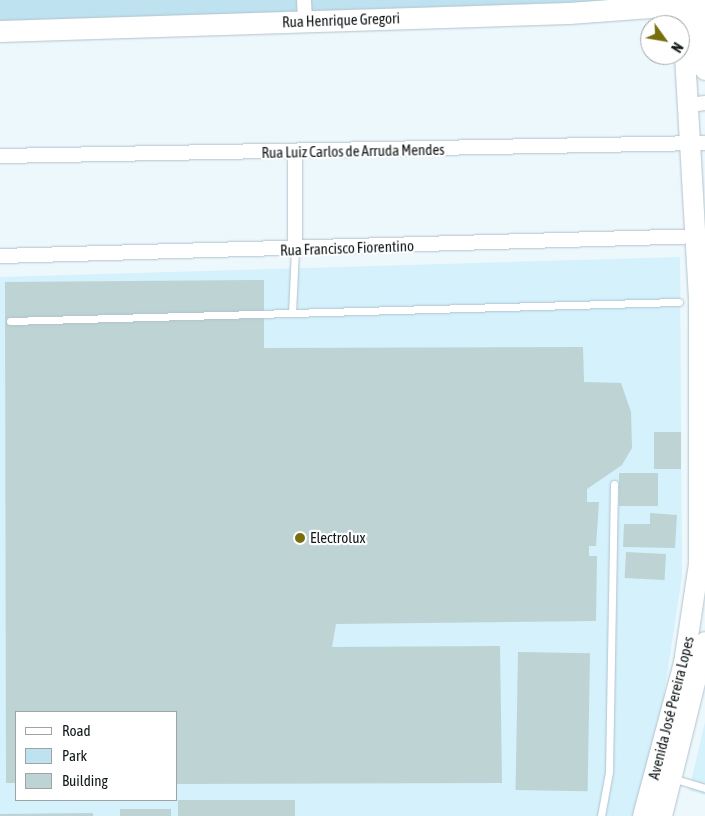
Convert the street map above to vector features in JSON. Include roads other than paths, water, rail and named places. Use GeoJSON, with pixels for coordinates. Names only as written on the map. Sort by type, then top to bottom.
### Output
{"type":"FeatureCollection","features":[{"type":"Feature","properties":{"kind":"main road","name":"Rua Henrique Gregori"},"geometry":{"type":"LineString","coordinates":[[0,31],[304,21],[568,6],[694,2]]}},
{"type":"Feature","properties":{"kind":"main road"},"geometry":{"type":"LineString","coordinates":[[694,2],[705,70]]}},
{"type":"Feature","properties":{"kind":"main road","name":"Avenida José Pereira Lopes"},"geometry":{"type":"LineString","coordinates":[[694,2],[702,299],[702,442],[697,665]]}},
{"type":"Feature","properties":{"kind":"main road","name":"Avenida José Pereira Lopes"},"geometry":{"type":"LineString","coordinates":[[643,816],[664,776],[705,642]]}},
{"type":"Feature","properties":{"kind":"main road","name":"Avenida José Pereira Lopes"},"geometry":{"type":"LineString","coordinates":[[662,816],[664,776]]}},
{"type":"Feature","properties":{"kind":"street"},"geometry":{"type":"LineString","coordinates":[[304,0],[304,21]]}},
{"type":"Feature","properties":{"kind":"street","name":"Rua Luiz Carlos de Arruda Mendes"},"geometry":{"type":"LineString","coordinates":[[0,156],[295,153],[698,144]]}},
{"type":"Feature","properties":{"kind":"street"},"geometry":{"type":"LineString","coordinates":[[294,250],[295,153]]}},
{"type":"Feature","properties":{"kind":"street","name":"Rua Francisco Fiorentino"},"geometry":{"type":"LineString","coordinates":[[0,256],[294,250],[699,236]]}},
{"type":"Feature","properties":{"kind":"lane"},"geometry":{"type":"LineString","coordinates":[[292,313],[294,250]]}},
{"type":"Feature","properties":{"kind":"lane"},"geometry":{"type":"LineString","coordinates":[[10,321],[679,302]]}},
{"type":"Feature","properties":{"kind":"lane"},"geometry":{"type":"LineString","coordinates":[[601,816],[609,772],[614,484]]}},
{"type":"Feature","properties":{"kind":"lane"},"geometry":{"type":"LineString","coordinates":[[664,776],[705,788]]}},
{"type":"Feature","properties":{"kind":"place","name":"Electrolux"},"geometry":{"type":"Point","coordinates":[300,538]}}]}
